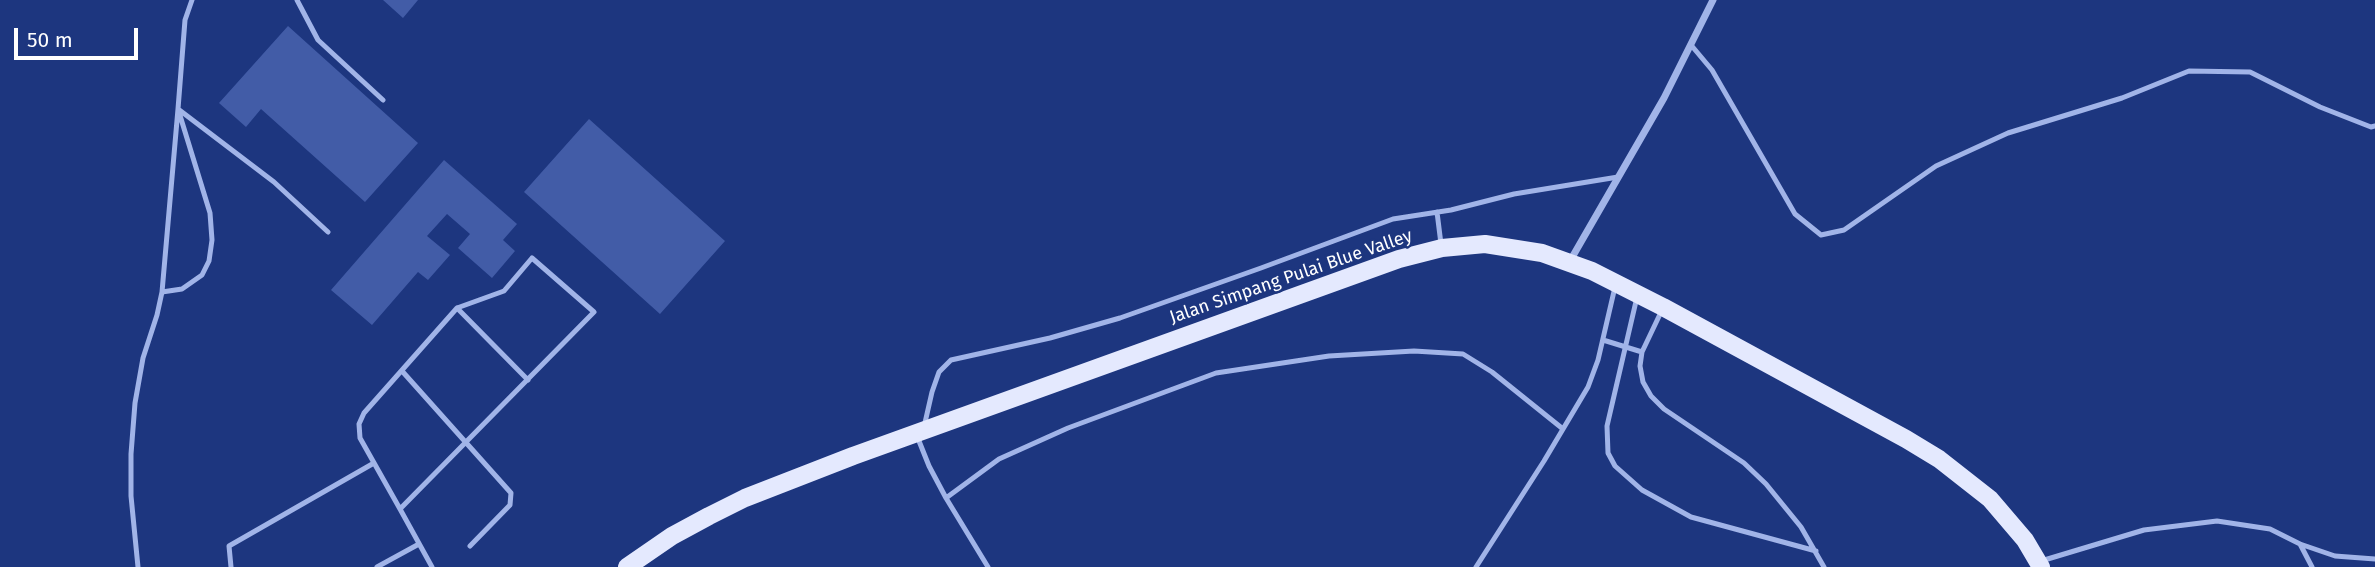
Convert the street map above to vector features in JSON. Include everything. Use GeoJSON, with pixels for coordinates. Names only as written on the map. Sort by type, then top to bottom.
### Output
{"type":"FeatureCollection","features":[{"type":"Feature","properties":{"kind":"main road","name":"Jalan Simpang Pulai Blue Valley"},"geometry":{"type":"LineString","coordinates":[[627,567],[672,536],[745,498],[919,432],[1389,262],[1442,248],[1486,244],[1514,247],[1569,262],[1616,283],[1939,459],[1990,499],[2025,540],[2039,565]]}},
{"type":"Feature","properties":{"kind":"street"},"geometry":{"type":"LineString","coordinates":[[1569,262],[1692,45],[1713,0]]}},
{"type":"Feature","properties":{"kind":"lane"},"geometry":{"type":"LineString","coordinates":[[138,567],[131,496],[135,403],[143,358],[158,315],[162,292],[186,20],[192,0]]}},
{"type":"Feature","properties":{"kind":"lane"},"geometry":{"type":"LineString","coordinates":[[297,0],[318,40],[383,100]]}},
{"type":"Feature","properties":{"kind":"lane"},"geometry":{"type":"LineString","coordinates":[[1692,45],[1712,71],[1795,214],[1821,234],[1843,230],[1936,166],[2008,133],[2122,98],[2189,71],[2250,72],[2319,107],[2371,127],[2375,126]]}},
{"type":"Feature","properties":{"kind":"lane"},"geometry":{"type":"LineString","coordinates":[[178,109],[274,182],[328,232]]}},
{"type":"Feature","properties":{"kind":"lane"},"geometry":{"type":"LineString","coordinates":[[162,292],[182,289],[202,275],[209,261],[212,240],[210,213],[178,109]]}},
{"type":"Feature","properties":{"kind":"lane"},"geometry":{"type":"LineString","coordinates":[[988,567],[929,466],[919,432],[939,372],[951,360],[1050,338],[1120,318],[1393,219],[1514,194],[1618,177]]}},
{"type":"Feature","properties":{"kind":"lane"},"geometry":{"type":"LineString","coordinates":[[1437,212],[1442,248]]}},
{"type":"Feature","properties":{"kind":"lane"},"geometry":{"type":"LineString","coordinates":[[400,509],[594,312],[532,258],[504,291],[457,308],[364,413],[359,424],[360,438],[432,567]]}},
{"type":"Feature","properties":{"kind":"lane"},"geometry":{"type":"LineString","coordinates":[[1476,567],[1588,387],[1603,340],[1616,283]]}},
{"type":"Feature","properties":{"kind":"lane"},"geometry":{"type":"LineString","coordinates":[[1637,294],[1607,426],[1608,453],[1615,466],[1642,490],[1691,517],[1816,551]]}},
{"type":"Feature","properties":{"kind":"lane"},"geometry":{"type":"LineString","coordinates":[[1663,307],[1642,352],[1640,366],[1643,382],[1651,396],[1664,409],[1744,463],[1785,506],[1824,567]]}},
{"type":"Feature","properties":{"kind":"lane"},"geometry":{"type":"LineString","coordinates":[[457,308],[528,380]]}},
{"type":"Feature","properties":{"kind":"lane"},"geometry":{"type":"LineString","coordinates":[[1603,340],[1642,352]]}},
{"type":"Feature","properties":{"kind":"lane"},"geometry":{"type":"LineString","coordinates":[[946,498],[999,459],[1068,428],[1216,373],[1329,356],[1414,351],[1463,354],[1492,372],[1563,429]]}},
{"type":"Feature","properties":{"kind":"lane"},"geometry":{"type":"LineString","coordinates":[[402,371],[511,493],[510,505],[470,546]]}},
{"type":"Feature","properties":{"kind":"lane"},"geometry":{"type":"LineString","coordinates":[[231,567],[229,547],[374,463]]}},
{"type":"Feature","properties":{"kind":"lane"},"geometry":{"type":"LineString","coordinates":[[2039,565],[2144,530],[2217,521],[2270,529],[2300,544],[2335,556],[2375,559]]}},
{"type":"Feature","properties":{"kind":"lane"},"geometry":{"type":"LineString","coordinates":[[377,567],[419,544]]}},
{"type":"Feature","properties":{"kind":"lane"},"geometry":{"type":"LineString","coordinates":[[2300,544],[2312,567]]}},
{"type":"Feature","properties":{"kind":"building"},"geometry":{"type":"Polygon","coordinates":[[[383,0],[418,0],[403,18],[383,0]]]}},
{"type":"Feature","properties":{"kind":"building"},"geometry":{"type":"Polygon","coordinates":[[[288,26],[418,143],[365,202],[261,109],[246,127],[219,103],[288,26]]]}},
{"type":"Feature","properties":{"kind":"building"},"geometry":{"type":"Polygon","coordinates":[[[589,119],[725,241],[660,314],[524,192],[589,119]]]}},
{"type":"Feature","properties":{"kind":"building"},"geometry":{"type":"Polygon","coordinates":[[[444,160],[517,224],[503,240],[515,251],[492,278],[458,248],[470,234],[447,214],[427,236],[450,255],[428,280],[418,272],[372,325],[331,290],[444,160]]]}}]}
